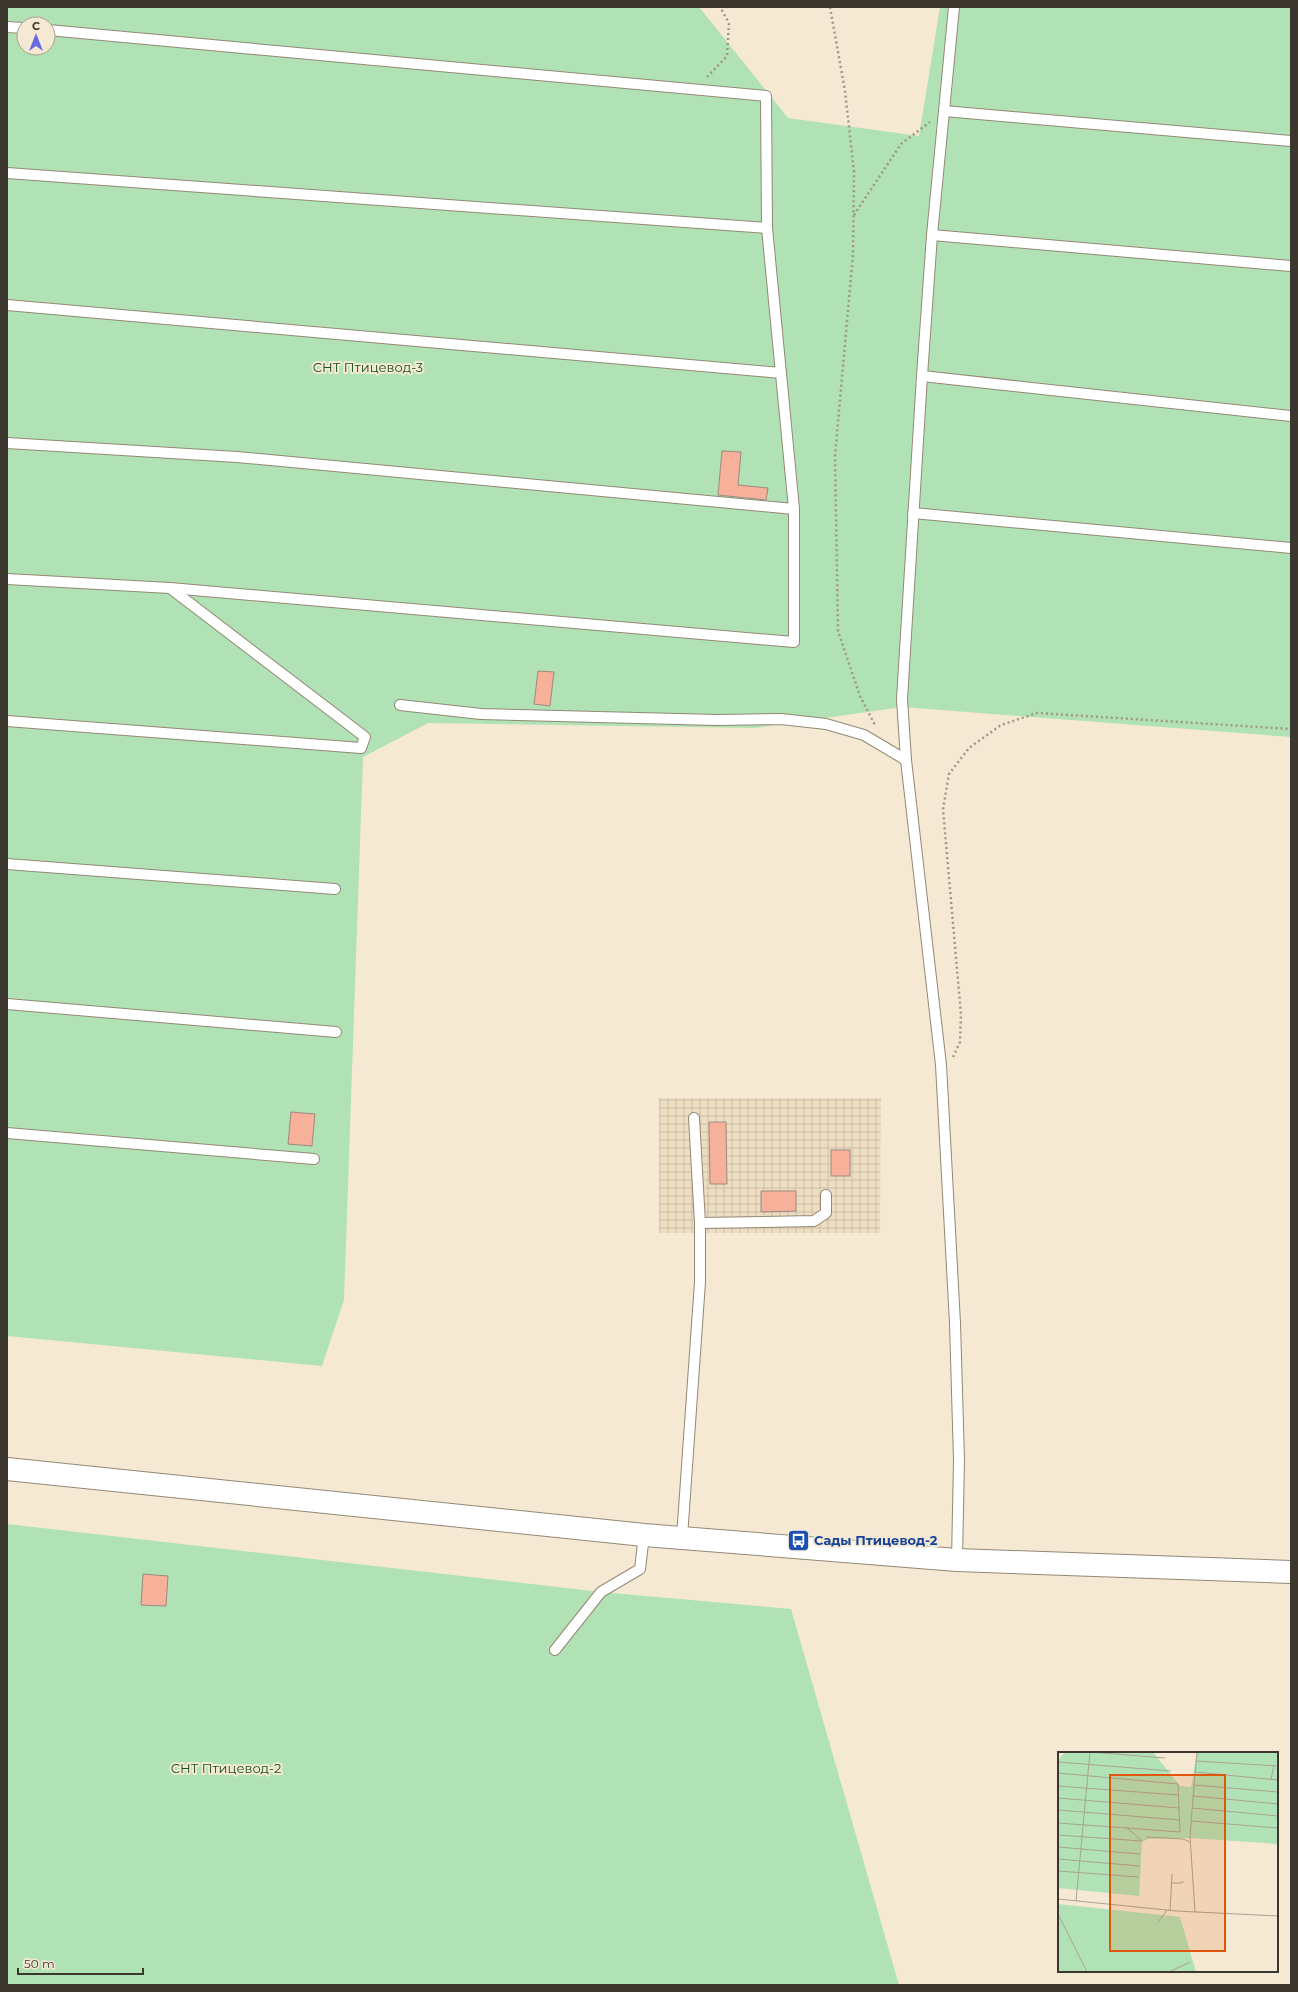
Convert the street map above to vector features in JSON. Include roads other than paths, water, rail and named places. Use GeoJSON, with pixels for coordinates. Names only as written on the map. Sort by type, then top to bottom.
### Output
{"type":"FeatureCollection","features":[{"type":"Feature","properties":{"kind":"main road"},"geometry":{"type":"LineString","coordinates":[[7,1468],[644,1535],[740,1543],[957,1560],[1291,1572]]}},
{"type":"Feature","properties":{"kind":"lane"},"geometry":{"type":"LineString","coordinates":[[954,7],[932,235],[902,699],[906,760],[941,1065],[954,1307],[960,1460],[957,1560]]}},
{"type":"Feature","properties":{"kind":"lane"},"geometry":{"type":"LineString","coordinates":[[7,579],[170,588],[794,642],[794,509],[767,228],[766,96],[56,31]]}},
{"type":"Feature","properties":{"kind":"lane"},"geometry":{"type":"LineString","coordinates":[[944,111],[1291,141]]}},
{"type":"Feature","properties":{"kind":"lane"},"geometry":{"type":"LineString","coordinates":[[7,173],[767,228]]}},
{"type":"Feature","properties":{"kind":"lane"},"geometry":{"type":"LineString","coordinates":[[932,235],[1291,266]]}},
{"type":"Feature","properties":{"kind":"lane"},"geometry":{"type":"LineString","coordinates":[[7,305],[781,373]]}},
{"type":"Feature","properties":{"kind":"lane"},"geometry":{"type":"LineString","coordinates":[[922,376],[1291,416]]}},
{"type":"Feature","properties":{"kind":"lane"},"geometry":{"type":"LineString","coordinates":[[7,443],[237,457],[794,509]]}},
{"type":"Feature","properties":{"kind":"lane"},"geometry":{"type":"LineString","coordinates":[[913,513],[1291,548]]}},
{"type":"Feature","properties":{"kind":"lane"},"geometry":{"type":"LineString","coordinates":[[7,721],[361,748],[364,738],[170,588]]}},
{"type":"Feature","properties":{"kind":"lane"},"geometry":{"type":"LineString","coordinates":[[400,706],[481,714],[717,720],[781,719],[811,722],[826,724],[864,735],[906,760]]}},
{"type":"Feature","properties":{"kind":"lane"},"geometry":{"type":"LineString","coordinates":[[7,864],[335,889]]}},
{"type":"Feature","properties":{"kind":"lane"},"geometry":{"type":"LineString","coordinates":[[7,1004],[336,1032]]}},
{"type":"Feature","properties":{"kind":"lane"},"geometry":{"type":"LineString","coordinates":[[682,1537],[700,1282],[700,1223],[694,1118]]}},
{"type":"Feature","properties":{"kind":"lane"},"geometry":{"type":"LineString","coordinates":[[7,1133],[314,1159]]}},
{"type":"Feature","properties":{"kind":"lane"},"geometry":{"type":"LineString","coordinates":[[700,1223],[814,1221],[826,1212],[826,1195]]}},
{"type":"Feature","properties":{"kind":"lane"},"geometry":{"type":"LineString","coordinates":[[555,1650],[601,1592],[640,1569],[644,1535]]}},
{"type":"Feature","properties":{"kind":"place","name":"Сады Птицевод-2"},"geometry":{"type":"Point","coordinates":[798,1540]}},
{"type":"Feature","properties":{"kind":"park label","name":"СНТ Птицевод-3"},"geometry":{"type":"Point","coordinates":[368,367]}},
{"type":"Feature","properties":{"kind":"park label","name":"СНТ Птицевод-2"},"geometry":{"type":"Point","coordinates":[226,1768]}}]}
